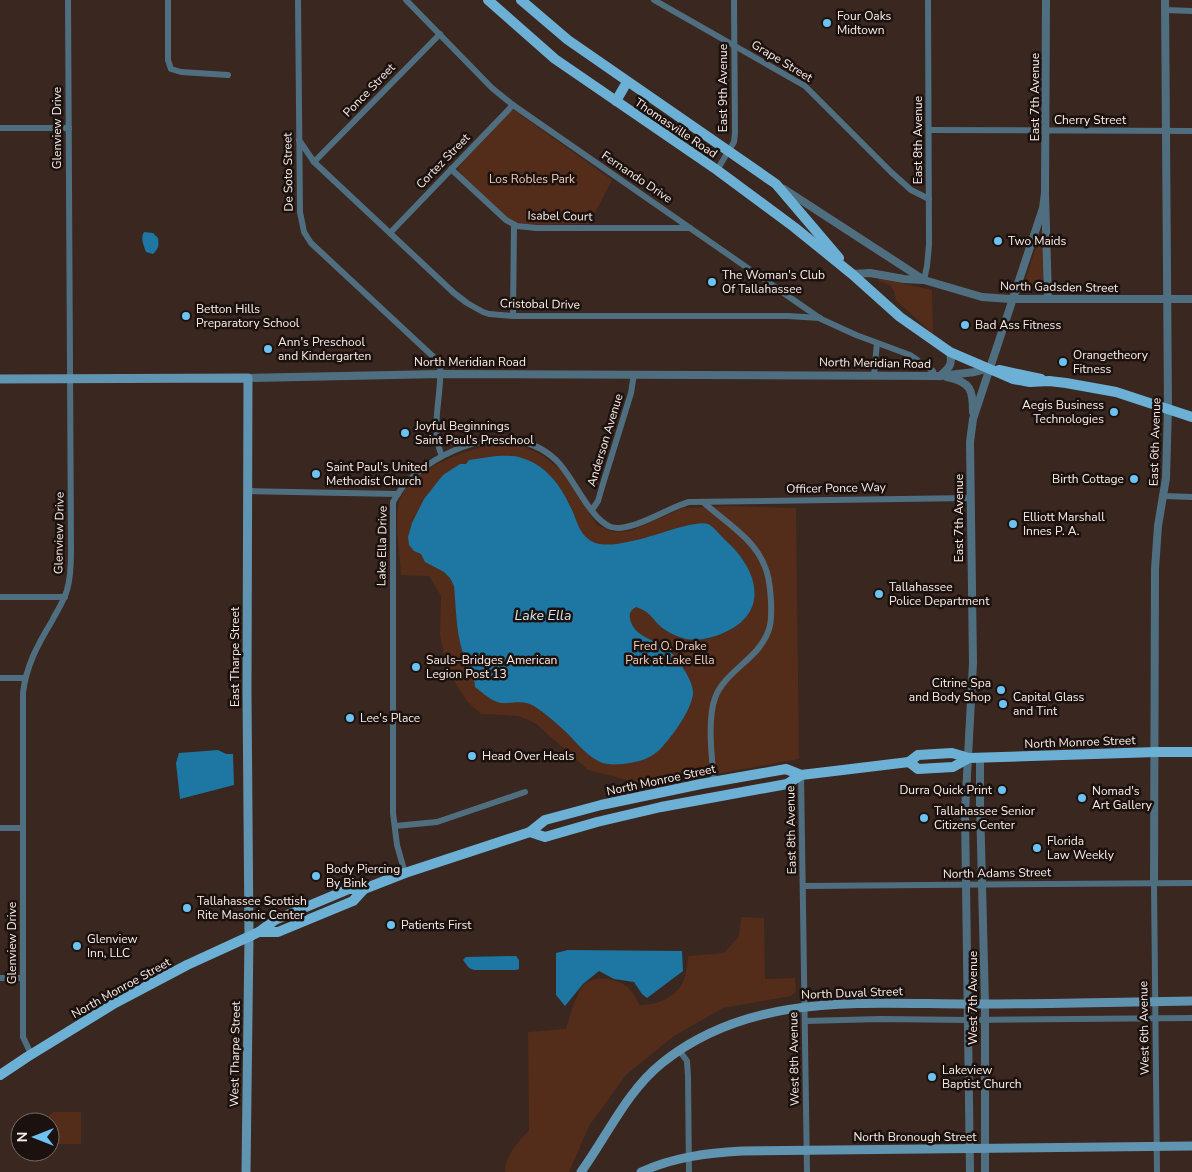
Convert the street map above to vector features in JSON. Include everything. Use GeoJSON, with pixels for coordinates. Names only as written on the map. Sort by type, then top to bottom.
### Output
{"type":"FeatureCollection","features":[{"type":"Feature","properties":{"kind":"main road","name":"Thomasville Road"},"geometry":{"type":"LineString","coordinates":[[488,0],[555,59],[717,170],[794,227],[852,274],[900,317],[950,352],[990,368],[1049,381],[1116,392],[1192,417]]}},
{"type":"Feature","properties":{"kind":"main road","name":"Thomasville Road"},"geometry":{"type":"LineString","coordinates":[[521,0],[568,40],[776,184],[852,274]]}},
{"type":"Feature","properties":{"kind":"main road"},"geometry":{"type":"LineString","coordinates":[[616,101],[627,82]]}},
{"type":"Feature","properties":{"kind":"main road","name":"North Meridian Road"},"geometry":{"type":"LineString","coordinates":[[0,379],[248,378]]}},
{"type":"Feature","properties":{"kind":"main road","name":"East Tharpe Street"},"geometry":{"type":"LineString","coordinates":[[248,378],[247,720],[254,934]]}},
{"type":"Feature","properties":{"kind":"main road","name":"North Monroe Street"},"geometry":{"type":"LineString","coordinates":[[530,832],[546,837],[597,822],[714,796],[787,784],[801,775],[909,762],[918,755],[952,752],[969,758],[1192,752]]}},
{"type":"Feature","properties":{"kind":"main road","name":"North Monroe Street"},"geometry":{"type":"LineString","coordinates":[[0,1075],[31,1054],[156,980],[254,934],[278,932],[353,901],[364,889],[405,873],[530,832],[545,820],[600,805],[786,769],[801,775]]}},
{"type":"Feature","properties":{"kind":"main road"},"geometry":{"type":"LineString","coordinates":[[714,782],[714,796]]}},
{"type":"Feature","properties":{"kind":"main road","name":"West Tharpe Street"},"geometry":{"type":"LineString","coordinates":[[246,1172],[254,934]]}},
{"type":"Feature","properties":{"kind":"main road","name":"North Duval Street"},"geometry":{"type":"LineString","coordinates":[[581,1172],[634,1093],[660,1064],[696,1039],[730,1023],[762,1013],[805,1006],[1192,1001]]}},
{"type":"Feature","properties":{"kind":"main road","name":"North Bronough Street"},"geometry":{"type":"LineString","coordinates":[[641,1172],[672,1160],[705,1154],[742,1151],[1192,1146]]}},
{"type":"Feature","properties":{"kind":"street","name":"Glenview Drive"},"geometry":{"type":"LineString","coordinates":[[31,1054],[23,1037],[25,678],[38,645],[65,597],[70,577],[71,551],[68,0]]}},
{"type":"Feature","properties":{"kind":"street"},"geometry":{"type":"LineString","coordinates":[[168,0],[168,60],[171,69],[181,72],[228,75]]}},
{"type":"Feature","properties":{"kind":"street","name":"De Soto Street"},"geometry":{"type":"LineString","coordinates":[[298,0],[300,212],[306,235],[312,244],[440,363],[441,374]]}},
{"type":"Feature","properties":{"kind":"street","name":"Fernando Drive"},"geometry":{"type":"LineString","coordinates":[[406,0],[492,88],[512,105],[821,318],[856,335],[910,355],[937,376]]}},
{"type":"Feature","properties":{"kind":"street","name":"Grape Street"},"geometry":{"type":"LineString","coordinates":[[654,0],[804,86],[891,172],[911,190],[929,199]]}},
{"type":"Feature","properties":{"kind":"street","name":"East 9th Avenue"},"geometry":{"type":"LineString","coordinates":[[717,170],[734,142],[735,133],[734,0]]}},
{"type":"Feature","properties":{"kind":"street","name":"East 8th Avenue"},"geometry":{"type":"LineString","coordinates":[[924,280],[928,266],[929,245],[928,0]]}},
{"type":"Feature","properties":{"kind":"street","name":"East 7th Avenue"},"geometry":{"type":"LineString","coordinates":[[1046,0],[1045,193],[1048,299]]}},
{"type":"Feature","properties":{"kind":"street","name":"East 6th Avenue"},"geometry":{"type":"LineString","coordinates":[[1154,883],[1156,550],[1158,526],[1164,496],[1168,408],[1165,0]]}},
{"type":"Feature","properties":{"kind":"street"},"geometry":{"type":"LineString","coordinates":[[1165,10],[1192,11]]}},
{"type":"Feature","properties":{"kind":"street","name":"Ponce Street"},"geometry":{"type":"LineString","coordinates":[[314,162],[440,34]]}},
{"type":"Feature","properties":{"kind":"street","name":"Cortez Street"},"geometry":{"type":"LineString","coordinates":[[390,233],[512,105]]}},
{"type":"Feature","properties":{"kind":"street"},"geometry":{"type":"LineString","coordinates":[[0,128],[69,128]]}},
{"type":"Feature","properties":{"kind":"street","name":"Cherry Street"},"geometry":{"type":"LineString","coordinates":[[929,130],[1192,131]]}},
{"type":"Feature","properties":{"kind":"street","name":"Cristobal Drive"},"geometry":{"type":"LineString","coordinates":[[299,140],[314,162],[390,233],[468,304],[489,314],[513,316],[788,316],[821,318]]}},
{"type":"Feature","properties":{"kind":"street","name":"Isabel Court"},"geometry":{"type":"LineString","coordinates":[[451,169],[506,220],[514,225],[536,228],[691,228]]}},
{"type":"Feature","properties":{"kind":"street","name":"North Gadsden Street"},"geometry":{"type":"LineString","coordinates":[[776,184],[924,280],[982,297],[1011,300],[1192,299]]}},
{"type":"Feature","properties":{"kind":"street","name":"East 7th Avenue"},"geometry":{"type":"LineString","coordinates":[[966,884],[965,814],[972,663],[970,442],[973,419],[1042,208],[1045,193]]}},
{"type":"Feature","properties":{"kind":"street"},"geometry":{"type":"LineString","coordinates":[[513,316],[514,225]]}},
{"type":"Feature","properties":{"kind":"street"},"geometry":{"type":"LineString","coordinates":[[852,274],[870,273],[904,279],[924,280]]}},
{"type":"Feature","properties":{"kind":"street"},"geometry":{"type":"LineString","coordinates":[[874,375],[877,343]]}},
{"type":"Feature","properties":{"kind":"street"},"geometry":{"type":"LineString","coordinates":[[937,376],[950,367],[952,362],[950,352]]}},
{"type":"Feature","properties":{"kind":"street","name":"North Meridian Road"},"geometry":{"type":"LineString","coordinates":[[248,378],[441,374],[937,376],[975,372],[990,368]]}},
{"type":"Feature","properties":{"kind":"street"},"geometry":{"type":"LineString","coordinates":[[441,374],[437,439],[442,456]]}},
{"type":"Feature","properties":{"kind":"street","name":"Anderson Avenue"},"geometry":{"type":"LineString","coordinates":[[592,510],[598,501],[631,392],[634,374]]}},
{"type":"Feature","properties":{"kind":"street","name":"North Meridian Road"},"geometry":{"type":"LineString","coordinates":[[937,376],[958,380],[968,385],[973,395],[973,419]]}},
{"type":"Feature","properties":{"kind":"street","name":"Lake Ella Drive"},"geometry":{"type":"LineString","coordinates":[[405,873],[397,846],[393,813],[392,517],[393,502],[398,494],[412,477],[442,456],[458,449],[491,440],[503,439],[522,442],[540,450],[557,461],[604,524],[626,528],[679,505],[703,502]]}},
{"type":"Feature","properties":{"kind":"street"},"geometry":{"type":"LineString","coordinates":[[247,491],[398,494]]}},
{"type":"Feature","properties":{"kind":"street"},"geometry":{"type":"LineString","coordinates":[[1164,496],[1192,498]]}},
{"type":"Feature","properties":{"kind":"street","name":"Officer Ponce Way"},"geometry":{"type":"LineString","coordinates":[[703,502],[970,498]]}},
{"type":"Feature","properties":{"kind":"street"},"geometry":{"type":"LineString","coordinates":[[703,502],[743,537],[760,556],[768,574],[772,615],[766,637],[726,681],[715,697],[711,716],[714,782]]}},
{"type":"Feature","properties":{"kind":"street"},"geometry":{"type":"LineString","coordinates":[[0,597],[65,597]]}},
{"type":"Feature","properties":{"kind":"street"},"geometry":{"type":"LineString","coordinates":[[0,678],[25,678]]}},
{"type":"Feature","properties":{"kind":"street"},"geometry":{"type":"LineString","coordinates":[[980,757],[983,884]]}},
{"type":"Feature","properties":{"kind":"street","name":"East 8th Avenue"},"geometry":{"type":"LineString","coordinates":[[801,775],[803,886]]}},
{"type":"Feature","properties":{"kind":"street"},"geometry":{"type":"LineString","coordinates":[[395,826],[437,822],[526,792]]}},
{"type":"Feature","properties":{"kind":"street"},"geometry":{"type":"LineString","coordinates":[[965,814],[980,813]]}},
{"type":"Feature","properties":{"kind":"street"},"geometry":{"type":"LineString","coordinates":[[0,828],[24,828]]}},
{"type":"Feature","properties":{"kind":"street","name":"West 6th Avenue"},"geometry":{"type":"LineString","coordinates":[[1154,883],[1157,1172]]}},
{"type":"Feature","properties":{"kind":"street","name":"North Adams Street"},"geometry":{"type":"LineString","coordinates":[[803,886],[1192,883]]}},
{"type":"Feature","properties":{"kind":"street","name":"West 7th Avenue"},"geometry":{"type":"LineString","coordinates":[[966,884],[970,1172]]}},
{"type":"Feature","properties":{"kind":"street","name":"West 7th Avenue"},"geometry":{"type":"LineString","coordinates":[[983,884],[985,1172]]}},
{"type":"Feature","properties":{"kind":"street","name":"West 8th Avenue"},"geometry":{"type":"LineString","coordinates":[[803,886],[807,1172]]}},
{"type":"Feature","properties":{"kind":"street"},"geometry":{"type":"LineString","coordinates":[[0,978],[23,978]]}},
{"type":"Feature","properties":{"kind":"street"},"geometry":{"type":"LineString","coordinates":[[805,1021],[1192,1018]]}},
{"type":"Feature","properties":{"kind":"street"},"geometry":{"type":"LineString","coordinates":[[679,1050],[687,1061],[689,1172]]}},
{"type":"Feature","properties":{"kind":"street"},"geometry":{"type":"LineString","coordinates":[[969,1097],[984,1097]]}},
{"type":"Feature","properties":{"kind":"green space","name":"Los Robles Park"},"geometry":{"type":"Polygon","coordinates":[[[514,110],[612,180],[589,224],[529,225],[512,221],[464,179],[458,169],[459,166],[514,110]]]}},
{"type":"Feature","properties":{"kind":"green space"},"geometry":{"type":"Polygon","coordinates":[[[1043,226],[1043,286],[1041,290],[1026,290],[1023,287],[1043,226]]]}},
{"type":"Feature","properties":{"kind":"green space"},"geometry":{"type":"Polygon","coordinates":[[[879,278],[932,290],[933,334],[896,300],[890,285],[878,281],[879,278]]]}},
{"type":"Feature","properties":{"kind":"green space","name":"Lake Ella"},"geometry":{"type":"Polygon","coordinates":[[[505,443],[524,447],[540,454],[560,469],[597,525],[614,532],[630,531],[683,508],[726,506],[796,508],[799,759],[651,786],[588,770],[535,723],[519,716],[481,714],[467,701],[457,686],[444,654],[440,635],[441,596],[429,576],[401,575],[397,529],[399,502],[405,490],[428,469],[460,454],[505,443]]]}},
{"type":"Feature","properties":{"kind":"green space"},"geometry":{"type":"Polygon","coordinates":[[[741,917],[764,918],[765,979],[795,978],[796,992],[791,996],[723,1008],[674,1036],[626,1075],[589,1126],[569,1172],[505,1172],[510,1154],[529,1130],[528,1032],[566,1029],[580,990],[593,980],[610,979],[621,983],[630,990],[640,1005],[647,1005],[668,998],[679,989],[682,983],[688,956],[724,953],[739,936],[741,917]]]}},
{"type":"Feature","properties":{"kind":"green space"},"geometry":{"type":"Polygon","coordinates":[[[60,1112],[81,1112],[81,1144],[60,1144],[60,1112]]]}},
{"type":"Feature","properties":{"kind":"water"},"geometry":{"type":"Polygon","coordinates":[[[144,232],[153,233],[158,238],[158,246],[153,254],[146,252],[143,245],[144,232]]]}},
{"type":"Feature","properties":{"kind":"water","name":"Lake Ella"},"geometry":{"type":"Polygon","coordinates":[[[496,456],[519,457],[531,461],[552,477],[571,508],[581,531],[593,542],[614,544],[627,542],[689,525],[706,523],[717,531],[745,563],[754,589],[754,602],[748,614],[738,624],[719,635],[710,638],[686,639],[665,630],[649,614],[641,609],[636,607],[631,612],[630,619],[636,630],[671,653],[680,663],[693,689],[692,700],[681,722],[656,753],[635,762],[623,764],[600,762],[587,753],[557,724],[534,706],[521,702],[497,702],[475,687],[475,682],[463,655],[460,642],[454,586],[444,572],[425,562],[421,554],[414,551],[409,545],[408,537],[412,523],[424,499],[443,475],[460,464],[466,464],[469,460],[496,456]]]}},
{"type":"Feature","properties":{"kind":"water"},"geometry":{"type":"Polygon","coordinates":[[[218,750],[226,754],[233,754],[234,785],[180,799],[176,763],[179,753],[218,750]]]}},
{"type":"Feature","properties":{"kind":"water"},"geometry":{"type":"Polygon","coordinates":[[[568,950],[682,951],[683,971],[647,998],[634,982],[614,979],[599,971],[583,984],[565,1006],[556,995],[556,953],[568,950]]]}},
{"type":"Feature","properties":{"kind":"water"},"geometry":{"type":"Polygon","coordinates":[[[516,956],[519,960],[519,969],[516,970],[474,970],[469,968],[463,960],[466,957],[516,956]]]}},
{"type":"Feature","properties":{"kind":"place","name":"Four Oaks Midtown"},"geometry":{"type":"Point","coordinates":[827,23]}},
{"type":"Feature","properties":{"kind":"place","name":"Two Maids"},"geometry":{"type":"Point","coordinates":[998,241]}},
{"type":"Feature","properties":{"kind":"place","name":"The Woman's Club Of Tallahassee"},"geometry":{"type":"Point","coordinates":[712,282]}},
{"type":"Feature","properties":{"kind":"place","name":"Betton Hills Preparatory School"},"geometry":{"type":"Point","coordinates":[186,316]}},
{"type":"Feature","properties":{"kind":"place","name":"Bad Ass Fitness"},"geometry":{"type":"Point","coordinates":[965,325]}},
{"type":"Feature","properties":{"kind":"place","name":"Ann's Preschool and Kindergarten"},"geometry":{"type":"Point","coordinates":[268,349]}},
{"type":"Feature","properties":{"kind":"place","name":"Orangetheory Fitness"},"geometry":{"type":"Point","coordinates":[1063,362]}},
{"type":"Feature","properties":{"kind":"place","name":"Aegis Business Technologies"},"geometry":{"type":"Point","coordinates":[1114,412]}},
{"type":"Feature","properties":{"kind":"place","name":"Joyful Beginnings Saint Paul's Preschool"},"geometry":{"type":"Point","coordinates":[405,433]}},
{"type":"Feature","properties":{"kind":"place","name":"Saint Paul's United Methodist Church"},"geometry":{"type":"Point","coordinates":[316,474]}},
{"type":"Feature","properties":{"kind":"place","name":"Birth Cottage"},"geometry":{"type":"Point","coordinates":[1134,479]}},
{"type":"Feature","properties":{"kind":"place","name":"Elliott Marshall Innes P. A."},"geometry":{"type":"Point","coordinates":[1013,524]}},
{"type":"Feature","properties":{"kind":"place","name":"Tallahassee Police Department"},"geometry":{"type":"Point","coordinates":[879,594]}},
{"type":"Feature","properties":{"kind":"place","name":"Sauls–Bridges American Legion Post 13"},"geometry":{"type":"Point","coordinates":[416,667]}},
{"type":"Feature","properties":{"kind":"place","name":"Citrine Spa and Body Shop"},"geometry":{"type":"Point","coordinates":[1001,690]}},
{"type":"Feature","properties":{"kind":"place","name":"Capital Glass and Tint"},"geometry":{"type":"Point","coordinates":[1003,704]}},
{"type":"Feature","properties":{"kind":"place","name":"Lee's Place"},"geometry":{"type":"Point","coordinates":[350,718]}},
{"type":"Feature","properties":{"kind":"place","name":"Head Over Heals"},"geometry":{"type":"Point","coordinates":[472,756]}},
{"type":"Feature","properties":{"kind":"place","name":"Durra Quick Print"},"geometry":{"type":"Point","coordinates":[1002,790]}},
{"type":"Feature","properties":{"kind":"place","name":"Nomad's Art Gallery"},"geometry":{"type":"Point","coordinates":[1082,798]}},
{"type":"Feature","properties":{"kind":"place","name":"Tallahassee Senior Citizens Center"},"geometry":{"type":"Point","coordinates":[924,818]}},
{"type":"Feature","properties":{"kind":"place","name":"Florida Law Weekly"},"geometry":{"type":"Point","coordinates":[1037,848]}},
{"type":"Feature","properties":{"kind":"place","name":"Body Piercing By Bink"},"geometry":{"type":"Point","coordinates":[316,876]}},
{"type":"Feature","properties":{"kind":"place","name":"Tallahassee Scottish Rite Masonic Center"},"geometry":{"type":"Point","coordinates":[187,908]}},
{"type":"Feature","properties":{"kind":"place","name":"Patients First"},"geometry":{"type":"Point","coordinates":[391,925]}},
{"type":"Feature","properties":{"kind":"place","name":"Glenview Inn, LLC"},"geometry":{"type":"Point","coordinates":[77,946]}},
{"type":"Feature","properties":{"kind":"place","name":"Lakeview Baptist Church"},"geometry":{"type":"Point","coordinates":[932,1077]}},
{"type":"Feature","properties":{"kind":"park label","name":"Fred O. Drake Park at Lake Ella"},"geometry":{"type":"Point","coordinates":[670,653]}}]}
